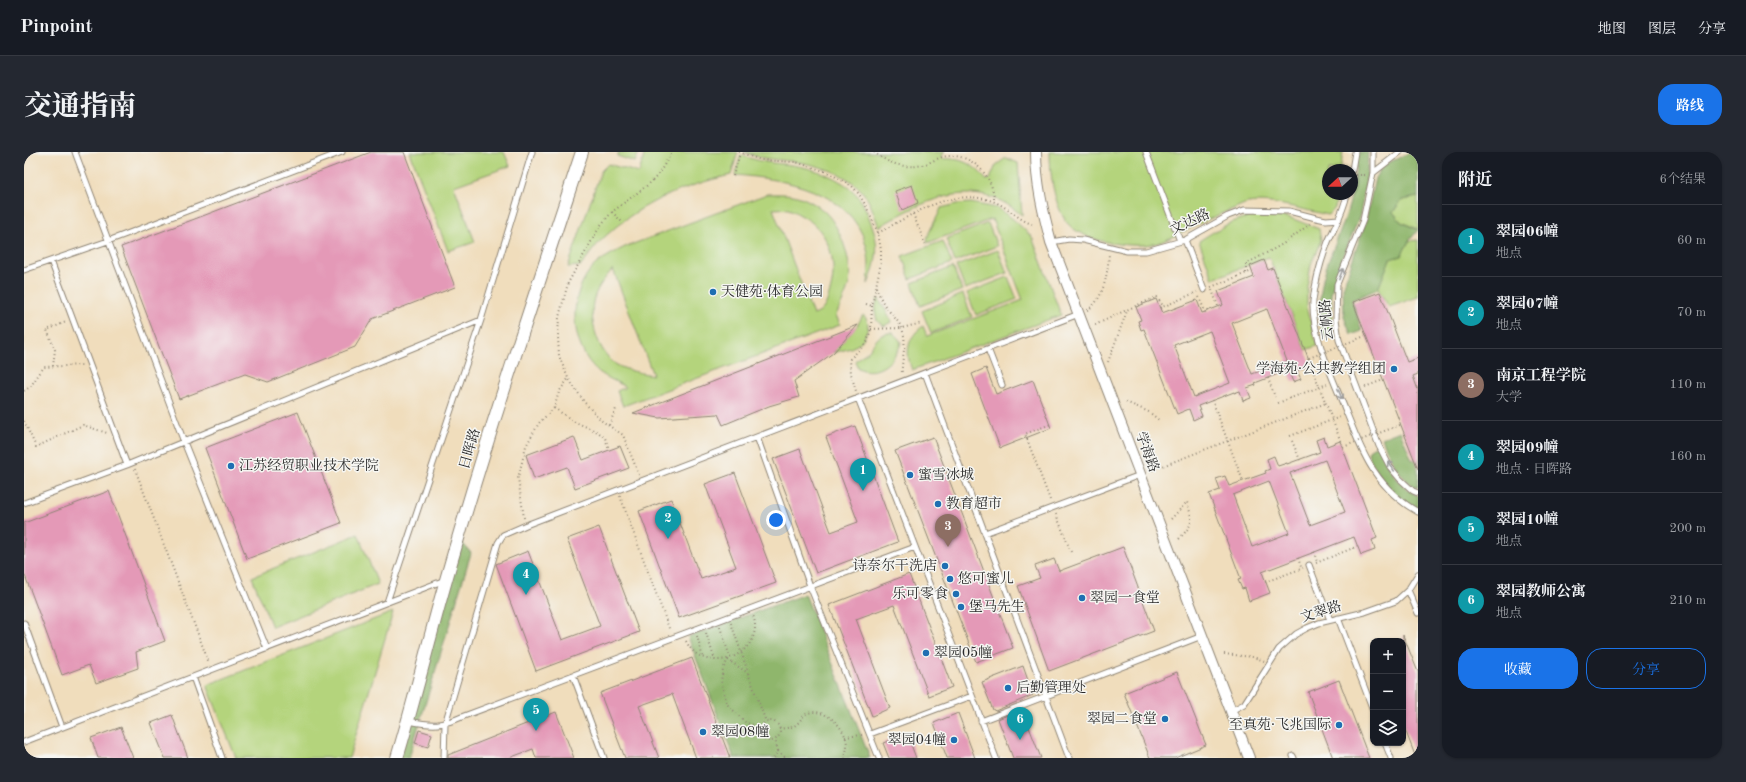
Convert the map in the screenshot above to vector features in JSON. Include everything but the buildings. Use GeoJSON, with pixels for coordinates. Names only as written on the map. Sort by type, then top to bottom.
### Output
{"type":"FeatureCollection","features":[{"type":"Feature","properties":{"kind":"street","name":"日晖路"},"geometry":{"type":"LineString","coordinates":[[397,758],[409,721],[446,579],[498,407],[582,152]]}},
{"type":"Feature","properties":{"kind":"street","name":"学海路"},"geometry":{"type":"LineString","coordinates":[[1036,152],[1036,167],[1041,201],[1051,242],[1231,711],[1246,757]]}},
{"type":"Feature","properties":{"kind":"lane"},"geometry":{"type":"LineString","coordinates":[[75,152],[184,442],[267,649]]}},
{"type":"Feature","properties":{"kind":"lane"},"geometry":{"type":"LineString","coordinates":[[24,270],[108,241],[342,152]]}},
{"type":"Feature","properties":{"kind":"lane"},"geometry":{"type":"LineString","coordinates":[[387,602],[481,320],[532,152]]}},
{"type":"Feature","properties":{"kind":"lane"},"geometry":{"type":"LineString","coordinates":[[1146,152],[1204,290]]}},
{"type":"Feature","properties":{"kind":"lane"},"geometry":{"type":"LineString","coordinates":[[1353,164],[1354,152]]}},
{"type":"Feature","properties":{"kind":"lane","name":"云帆路"},"geometry":{"type":"LineString","coordinates":[[1373,152],[1373,173],[1363,220],[1337,284],[1336,319],[1340,340],[1380,446],[1390,467],[1413,491],[1418,493]]}},
{"type":"Feature","properties":{"kind":"lane"},"geometry":{"type":"LineString","coordinates":[[1373,173],[1400,152]]}},
{"type":"Feature","properties":{"kind":"lane","name":"云帆路"},"geometry":{"type":"LineString","coordinates":[[1345,200],[1339,219],[1328,242],[1313,301],[1316,324],[1321,345],[1334,381],[1362,450],[1373,470],[1387,488],[1404,505],[1418,512]]}},
{"type":"Feature","properties":{"kind":"lane","name":"文达路"},"geometry":{"type":"LineString","coordinates":[[1051,242],[1069,239],[1083,240],[1110,248],[1127,251],[1146,251],[1183,240],[1228,216],[1244,210],[1289,211],[1326,220],[1339,219]]}},
{"type":"Feature","properties":{"kind":"lane"},"geometry":{"type":"LineString","coordinates":[[51,261],[127,465]]}},
{"type":"Feature","properties":{"kind":"lane"},"geometry":{"type":"LineString","coordinates":[[444,758],[445,724],[498,543],[503,535],[1079,314]]}},
{"type":"Feature","properties":{"kind":"lane"},"geometry":{"type":"LineString","coordinates":[[24,504],[133,463],[481,320]]}},
{"type":"Feature","properties":{"kind":"lane"},"geometry":{"type":"LineString","coordinates":[[988,349],[1002,385]]}},
{"type":"Feature","properties":{"kind":"lane"},"geometry":{"type":"LineString","coordinates":[[925,373],[1069,758]]}},
{"type":"Feature","properties":{"kind":"lane"},"geometry":{"type":"LineString","coordinates":[[858,398],[996,758]]}},
{"type":"Feature","properties":{"kind":"lane"},"geometry":{"type":"LineString","coordinates":[[757,437],[810,586],[879,758]]}},
{"type":"Feature","properties":{"kind":"lane"},"geometry":{"type":"LineString","coordinates":[[985,533],[1140,475]]}},
{"type":"Feature","properties":{"kind":"lane"},"geometry":{"type":"LineString","coordinates":[[409,721],[421,724],[445,724],[915,547]]}},
{"type":"Feature","properties":{"kind":"lane"},"geometry":{"type":"LineString","coordinates":[[1309,565],[1330,620]]}},
{"type":"Feature","properties":{"kind":"lane","name":"文翠路"},"geometry":{"type":"LineString","coordinates":[[1231,711],[1244,704],[1268,663],[1279,649],[1296,634],[1306,628],[1330,620],[1385,606],[1396,601],[1408,590],[1418,574]]}},
{"type":"Feature","properties":{"kind":"lane"},"geometry":{"type":"LineString","coordinates":[[24,742],[446,579]]}},
{"type":"Feature","properties":{"kind":"lane"},"geometry":{"type":"LineString","coordinates":[[1408,590],[1418,613]]}},
{"type":"Feature","properties":{"kind":"lane"},"geometry":{"type":"LineString","coordinates":[[1338,618],[1370,702]]}},
{"type":"Feature","properties":{"kind":"lane"},"geometry":{"type":"LineString","coordinates":[[24,623],[62,727]]}},
{"type":"Feature","properties":{"kind":"lane"},"geometry":{"type":"LineString","coordinates":[[981,721],[1202,636]]}},
{"type":"Feature","properties":{"kind":"lane"},"geometry":{"type":"LineString","coordinates":[[573,675],[604,758]]}},
{"type":"Feature","properties":{"kind":"lane"},"geometry":{"type":"LineString","coordinates":[[193,677],[222,758]]}},
{"type":"Feature","properties":{"kind":"lane"},"geometry":{"type":"LineString","coordinates":[[870,734],[972,696]]}},
{"type":"Feature","properties":{"kind":"lane"},"geometry":{"type":"LineString","coordinates":[[1386,746],[1391,758]]}},
{"type":"Feature","properties":{"kind":"path"},"geometry":{"type":"LineString","coordinates":[[642,481],[623,435],[609,425],[585,403],[568,378],[559,356],[559,317],[568,283],[600,226],[612,212],[649,184],[658,175],[671,152]]}},
{"type":"Feature","properties":{"kind":"path"},"geometry":{"type":"LineString","coordinates":[[733,176],[740,152],[761,160],[796,162],[826,172],[852,186],[866,206],[878,233],[881,250],[872,306],[871,329],[867,342],[850,359],[851,374],[858,398]]}},
{"type":"Feature","properties":{"kind":"path"},"geometry":{"type":"LineString","coordinates":[[874,152],[882,159],[894,165],[906,166],[921,165],[949,156],[959,156],[968,159],[986,175],[991,186],[994,202]]}},
{"type":"Feature","properties":{"kind":"path"},"geometry":{"type":"LineString","coordinates":[[1358,174],[1373,173]]}},
{"type":"Feature","properties":{"kind":"path"},"geometry":{"type":"LineString","coordinates":[[878,233],[934,204],[957,197],[981,198],[994,202],[1004,206],[1026,222],[1032,224]]}},
{"type":"Feature","properties":{"kind":"path"},"geometry":{"type":"LineString","coordinates":[[612,212],[622,222]]}},
{"type":"Feature","properties":{"kind":"path"},"geometry":{"type":"LineString","coordinates":[[913,214],[925,244]]}},
{"type":"Feature","properties":{"kind":"path"},"geometry":{"type":"LineString","coordinates":[[1246,273],[1246,264],[1282,244],[1307,227],[1316,218]]}},
{"type":"Feature","properties":{"kind":"path"},"geometry":{"type":"LineString","coordinates":[[1079,314],[1089,309],[1099,295],[1108,273],[1110,248]]}},
{"type":"Feature","properties":{"kind":"path"},"geometry":{"type":"LineString","coordinates":[[1211,287],[1219,309]]}},
{"type":"Feature","properties":{"kind":"path"},"geometry":{"type":"LineString","coordinates":[[876,288],[886,307],[902,328],[905,344],[902,356],[903,381]]}},
{"type":"Feature","properties":{"kind":"path"},"geometry":{"type":"LineString","coordinates":[[1198,292],[1206,314]]}},
{"type":"Feature","properties":{"kind":"path"},"geometry":{"type":"LineString","coordinates":[[1095,324],[1128,311],[1135,305],[1157,297],[1163,306]]}},
{"type":"Feature","properties":{"kind":"path"},"geometry":{"type":"LineString","coordinates":[[866,304],[872,306]]}},
{"type":"Feature","properties":{"kind":"path"},"geometry":{"type":"LineString","coordinates":[[1101,373],[1110,359],[1128,311]]}},
{"type":"Feature","properties":{"kind":"path"},"geometry":{"type":"LineString","coordinates":[[53,366],[55,350],[47,330],[73,320]]}},
{"type":"Feature","properties":{"kind":"path"},"geometry":{"type":"LineString","coordinates":[[871,329],[902,328],[922,323]]}},
{"type":"Feature","properties":{"kind":"path"},"geometry":{"type":"LineString","coordinates":[[1366,336],[1308,358],[1343,447],[1400,426]]}},
{"type":"Feature","properties":{"kind":"path"},"geometry":{"type":"LineString","coordinates":[[24,392],[30,387],[44,367],[90,365]]}},
{"type":"Feature","properties":{"kind":"path"},"geometry":{"type":"LineString","coordinates":[[526,525],[522,510],[518,478],[521,461],[526,446],[539,423],[554,408],[559,392],[568,378]]}},
{"type":"Feature","properties":{"kind":"path"},"geometry":{"type":"LineString","coordinates":[[1268,378],[1275,397]]}},
{"type":"Feature","properties":{"kind":"path"},"geometry":{"type":"LineString","coordinates":[[1358,390],[1383,380]]}},
{"type":"Feature","properties":{"kind":"path"},"geometry":{"type":"LineString","coordinates":[[1278,403],[1334,381]]}},
{"type":"Feature","properties":{"kind":"path"},"geometry":{"type":"LineString","coordinates":[[1212,400],[1243,481]]}},
{"type":"Feature","properties":{"kind":"path"},"geometry":{"type":"LineString","coordinates":[[1126,402],[1149,412],[1160,421]]}},
{"type":"Feature","properties":{"kind":"path"},"geometry":{"type":"LineString","coordinates":[[1152,470],[1326,403]]}},
{"type":"Feature","properties":{"kind":"path"},"geometry":{"type":"LineString","coordinates":[[554,408],[575,422],[598,432],[605,438],[609,449]]}},
{"type":"Feature","properties":{"kind":"path"},"geometry":{"type":"LineString","coordinates":[[609,425],[616,409]]}},
{"type":"Feature","properties":{"kind":"path"},"geometry":{"type":"LineString","coordinates":[[1290,436],[1346,414]]}},
{"type":"Feature","properties":{"kind":"path"},"geometry":{"type":"LineString","coordinates":[[24,421],[36,446],[83,425],[116,435]]}},
{"type":"Feature","properties":{"kind":"path"},"geometry":{"type":"LineString","coordinates":[[1051,424],[1025,434],[1070,552]]}},
{"type":"Feature","properties":{"kind":"path"},"geometry":{"type":"LineString","coordinates":[[1292,441],[1300,460]]}},
{"type":"Feature","properties":{"kind":"path"},"geometry":{"type":"LineString","coordinates":[[133,463],[212,670]]}},
{"type":"Feature","properties":{"kind":"path"},"geometry":{"type":"LineString","coordinates":[[618,490],[673,638]]}},
{"type":"Feature","properties":{"kind":"path"},"geometry":{"type":"LineString","coordinates":[[1171,519],[1187,502],[1191,516],[1191,527],[1179,539]]}},
{"type":"Feature","properties":{"kind":"path"},"geometry":{"type":"LineString","coordinates":[[1314,552],[1317,562]]}},
{"type":"Feature","properties":{"kind":"path"},"geometry":{"type":"LineString","coordinates":[[1298,558],[1302,568]]}},
{"type":"Feature","properties":{"kind":"path"},"geometry":{"type":"LineString","coordinates":[[683,634],[695,654],[703,658],[715,660],[729,658],[743,650],[753,638],[756,630],[756,622],[751,608]]}},
{"type":"Feature","properties":{"kind":"path"},"geometry":{"type":"LineString","coordinates":[[729,616],[766,722]]}},
{"type":"Feature","properties":{"kind":"path"},"geometry":{"type":"LineString","coordinates":[[717,621],[731,662],[748,673]]}},
{"type":"Feature","properties":{"kind":"path"},"geometry":{"type":"LineString","coordinates":[[704,626],[715,660]]}},
{"type":"Feature","properties":{"kind":"path"},"geometry":{"type":"LineString","coordinates":[[695,629],[703,658]]}},
{"type":"Feature","properties":{"kind":"path"},"geometry":{"type":"LineString","coordinates":[[1224,654],[1253,657],[1268,663]]}},
{"type":"Feature","properties":{"kind":"path"},"geometry":{"type":"LineString","coordinates":[[729,658],[723,669],[721,681],[727,704],[746,723],[761,727]]}},
{"type":"Feature","properties":{"kind":"path"},"geometry":{"type":"LineString","coordinates":[[779,729],[794,726],[804,716],[813,713],[828,716],[845,737],[847,747],[844,758]]}},
{"type":"Feature","properties":{"kind":"path"},"geometry":{"type":"LineString","coordinates":[[766,722],[773,722],[779,729],[779,735],[775,740],[769,741],[763,739],[760,733],[761,727],[766,722]]}},
{"type":"Feature","properties":{"kind":"path"},"geometry":{"type":"LineString","coordinates":[[845,737],[870,734]]}},
{"type":"Feature","properties":{"kind":"path"},"geometry":{"type":"LineString","coordinates":[[775,740],[778,751],[786,758]]}},
{"type":"Feature","properties":{"kind":"path"},"geometry":{"type":"LineString","coordinates":[[774,758],[778,751]]}},
{"type":"Feature","properties":{"kind":"green space"},"geometry":{"type":"Polygon","coordinates":[[[410,152],[504,152],[510,166],[454,186],[475,242],[448,251],[410,152]]]}},
{"type":"Feature","properties":{"kind":"green space"},"geometry":{"type":"Polygon","coordinates":[[[619,152],[639,152],[635,162],[617,156],[619,152]]]}},
{"type":"Feature","properties":{"kind":"green space"},"geometry":{"type":"Polygon","coordinates":[[[645,152],[738,152],[731,175],[681,190],[650,204],[621,223],[604,238],[593,249],[581,266],[568,267],[601,171],[608,164],[639,173],[645,152]]]}},
{"type":"Feature","properties":{"kind":"green space"},"geometry":{"type":"Polygon","coordinates":[[[744,152],[945,152],[941,155],[942,159],[955,159],[967,163],[977,170],[986,180],[990,179],[996,165],[1006,158],[1018,163],[1022,215],[1004,202],[985,196],[969,194],[953,195],[923,204],[879,227],[871,206],[864,194],[850,180],[830,170],[808,164],[761,157],[744,152]]]}},
{"type":"Feature","properties":{"kind":"green space"},"geometry":{"type":"Polygon","coordinates":[[[1050,152],[1343,152],[1341,164],[1322,164],[1322,200],[1336,200],[1335,208],[1329,215],[1278,204],[1257,202],[1248,203],[1161,242],[1138,245],[1110,243],[1095,239],[1072,228],[1065,220],[1058,204],[1051,169],[1050,152]]]}},
{"type":"Feature","properties":{"kind":"green space"},"geometry":{"type":"Polygon","coordinates":[[[1357,152],[1368,152],[1367,175],[1360,215],[1335,277],[1331,294],[1334,332],[1329,337],[1324,336],[1320,325],[1320,298],[1327,265],[1347,213],[1350,200],[1358,200],[1358,164],[1356,164],[1357,152]]]}},
{"type":"Feature","properties":{"kind":"green space"},"geometry":{"type":"Polygon","coordinates":[[[1411,152],[1418,152],[1418,197],[1402,200],[1393,212],[1401,222],[1418,230],[1409,241],[1401,256],[1390,259],[1378,289],[1352,300],[1362,331],[1351,335],[1344,317],[1343,288],[1366,220],[1375,178],[1386,164],[1411,152]]]}},
{"type":"Feature","properties":{"kind":"green space"},"geometry":{"type":"Polygon","coordinates":[[[741,155],[760,161],[800,166],[818,171],[836,179],[857,195],[869,217],[876,244],[876,260],[868,284],[869,260],[866,245],[858,226],[846,211],[831,200],[794,184],[735,175],[741,155]]]}},
{"type":"Feature","properties":{"kind":"green space","name":"天健苑·体育公园"},"geometry":{"type":"Polygon","coordinates":[[[767,194],[788,194],[800,197],[821,208],[826,213],[836,228],[845,247],[850,276],[849,284],[842,304],[836,315],[840,325],[623,406],[617,391],[626,387],[599,372],[589,361],[577,334],[575,319],[576,303],[586,275],[599,261],[625,247],[767,194]],[[773,209],[813,315],[816,314],[822,310],[825,305],[832,284],[832,261],[826,240],[812,223],[795,212],[786,209],[773,209]],[[613,269],[600,286],[594,298],[592,316],[596,335],[610,360],[617,365],[639,373],[653,375],[613,269]]]}},
{"type":"Feature","properties":{"kind":"green space"},"geometry":{"type":"Polygon","coordinates":[[[1418,197],[1418,229],[1401,222],[1393,212],[1402,200],[1418,197]]]}},
{"type":"Feature","properties":{"kind":"green space"},"geometry":{"type":"Polygon","coordinates":[[[971,203],[997,208],[1013,219],[1032,237],[1061,315],[912,370],[908,351],[909,346],[914,335],[923,326],[927,336],[1023,300],[992,219],[927,243],[930,230],[941,208],[957,204],[971,203]]]}},
{"type":"Feature","properties":{"kind":"green space"},"geometry":{"type":"Polygon","coordinates":[[[1261,215],[1288,217],[1319,229],[1321,240],[1311,264],[1307,287],[1307,305],[1317,346],[1305,350],[1269,257],[1213,279],[1199,241],[1228,224],[1243,218],[1261,215]]]}},
{"type":"Feature","properties":{"kind":"green space"},"geometry":{"type":"Polygon","coordinates":[[[988,223],[997,246],[955,262],[946,239],[988,223]]]}},
{"type":"Feature","properties":{"kind":"green space"},"geometry":{"type":"Polygon","coordinates":[[[1418,240],[1418,297],[1389,307],[1378,289],[1390,258],[1401,256],[1409,241],[1418,240]]]}},
{"type":"Feature","properties":{"kind":"green space"},"geometry":{"type":"Polygon","coordinates":[[[943,241],[952,263],[910,279],[902,256],[943,241]]]}},
{"type":"Feature","properties":{"kind":"green space"},"geometry":{"type":"Polygon","coordinates":[[[998,250],[1007,273],[965,289],[956,266],[998,250]]]}},
{"type":"Feature","properties":{"kind":"green space"},"geometry":{"type":"Polygon","coordinates":[[[953,267],[962,290],[920,306],[912,283],[953,267]]]}},
{"type":"Feature","properties":{"kind":"green space"},"geometry":{"type":"Polygon","coordinates":[[[1008,277],[1017,299],[976,315],[967,293],[1008,277]]]}},
{"type":"Feature","properties":{"kind":"green space"},"geometry":{"type":"Polygon","coordinates":[[[963,294],[972,317],[931,333],[922,311],[963,294]]]}},
{"type":"Feature","properties":{"kind":"green space"},"geometry":{"type":"Polygon","coordinates":[[[877,299],[879,299],[888,313],[891,322],[884,326],[877,321],[875,311],[877,299]]]}},
{"type":"Feature","properties":{"kind":"green space"},"geometry":{"type":"Polygon","coordinates":[[[863,315],[868,322],[868,326],[863,339],[857,345],[833,353],[858,324],[863,315]]]}},
{"type":"Feature","properties":{"kind":"green space"},"geometry":{"type":"Polygon","coordinates":[[[893,333],[901,343],[890,362],[872,371],[858,368],[855,361],[868,351],[875,341],[884,334],[893,333]]]}},
{"type":"Feature","properties":{"kind":"green space"},"geometry":{"type":"Polygon","coordinates":[[[1400,431],[1412,460],[1418,458],[1418,488],[1406,479],[1396,467],[1382,438],[1400,431]]]}},
{"type":"Feature","properties":{"kind":"green space"},"geometry":{"type":"Polygon","coordinates":[[[1375,446],[1378,447],[1390,469],[1399,481],[1418,496],[1418,509],[1402,500],[1381,478],[1368,453],[1370,449],[1375,446]]]}},
{"type":"Feature","properties":{"kind":"green space"},"geometry":{"type":"Polygon","coordinates":[[[358,534],[378,584],[272,627],[252,577],[358,534]]]}},
{"type":"Feature","properties":{"kind":"green space"},"geometry":{"type":"Polygon","coordinates":[[[459,539],[471,553],[409,758],[397,758],[459,539]]]}},
{"type":"Feature","properties":{"kind":"green space"},"geometry":{"type":"Polygon","coordinates":[[[805,594],[870,758],[734,758],[688,637],[805,594]]]}},
{"type":"Feature","properties":{"kind":"green space"},"geometry":{"type":"Polygon","coordinates":[[[393,612],[349,758],[236,758],[207,685],[393,612]]]}},
{"type":"Feature","properties":{"kind":"place","name":"天健苑·体育公园"},"geometry":{"type":"Point","coordinates":[713,292]}},
{"type":"Feature","properties":{"kind":"place","name":"学海苑·公共教学组团"},"geometry":{"type":"Point","coordinates":[1394,369]}},
{"type":"Feature","properties":{"kind":"place","name":"江苏经贸职业技术学院"},"geometry":{"type":"Point","coordinates":[231,466]}},
{"type":"Feature","properties":{"kind":"place","name":"蜜雪冰城"},"geometry":{"type":"Point","coordinates":[910,475]}},
{"type":"Feature","properties":{"kind":"place","name":"翠园06幢"},"geometry":{"type":"Point","coordinates":[863,491]}},
{"type":"Feature","properties":{"kind":"place","name":"教育超市"},"geometry":{"type":"Point","coordinates":[938,504]}},
{"type":"Feature","properties":{"kind":"place","name":"翠园07幢"},"geometry":{"type":"Point","coordinates":[668,539]}},
{"type":"Feature","properties":{"kind":"place","name":"南京工程学院"},"geometry":{"type":"Point","coordinates":[948,547]}},
{"type":"Feature","properties":{"kind":"place","name":"诗奈尔干洗店"},"geometry":{"type":"Point","coordinates":[945,566]}},
{"type":"Feature","properties":{"kind":"place","name":"悠可蜜儿"},"geometry":{"type":"Point","coordinates":[950,579]}},
{"type":"Feature","properties":{"kind":"place","name":"乐可零食"},"geometry":{"type":"Point","coordinates":[956,594]}},
{"type":"Feature","properties":{"kind":"place","name":"翠园09幢"},"geometry":{"type":"Point","coordinates":[526,595]}},
{"type":"Feature","properties":{"kind":"place","name":"翠园一食堂"},"geometry":{"type":"Point","coordinates":[1082,598]}},
{"type":"Feature","properties":{"kind":"place","name":"堡马先生"},"geometry":{"type":"Point","coordinates":[961,607]}},
{"type":"Feature","properties":{"kind":"place","name":"翠园05幢"},"geometry":{"type":"Point","coordinates":[926,653]}},
{"type":"Feature","properties":{"kind":"place","name":"后勤管理处"},"geometry":{"type":"Point","coordinates":[1008,688]}},
{"type":"Feature","properties":{"kind":"place","name":"翠园二食堂"},"geometry":{"type":"Point","coordinates":[1165,719]}},
{"type":"Feature","properties":{"kind":"place","name":"至真苑·飞兆国际"},"geometry":{"type":"Point","coordinates":[1339,725]}},
{"type":"Feature","properties":{"kind":"place","name":"翠园10幢"},"geometry":{"type":"Point","coordinates":[536,731]}},
{"type":"Feature","properties":{"kind":"place","name":"翠园08幢"},"geometry":{"type":"Point","coordinates":[703,732]}},
{"type":"Feature","properties":{"kind":"place","name":"翠园04幢"},"geometry":{"type":"Point","coordinates":[954,740]}},
{"type":"Feature","properties":{"kind":"place","name":"翠园教师公寓"},"geometry":{"type":"Point","coordinates":[1020,740]}}]}
